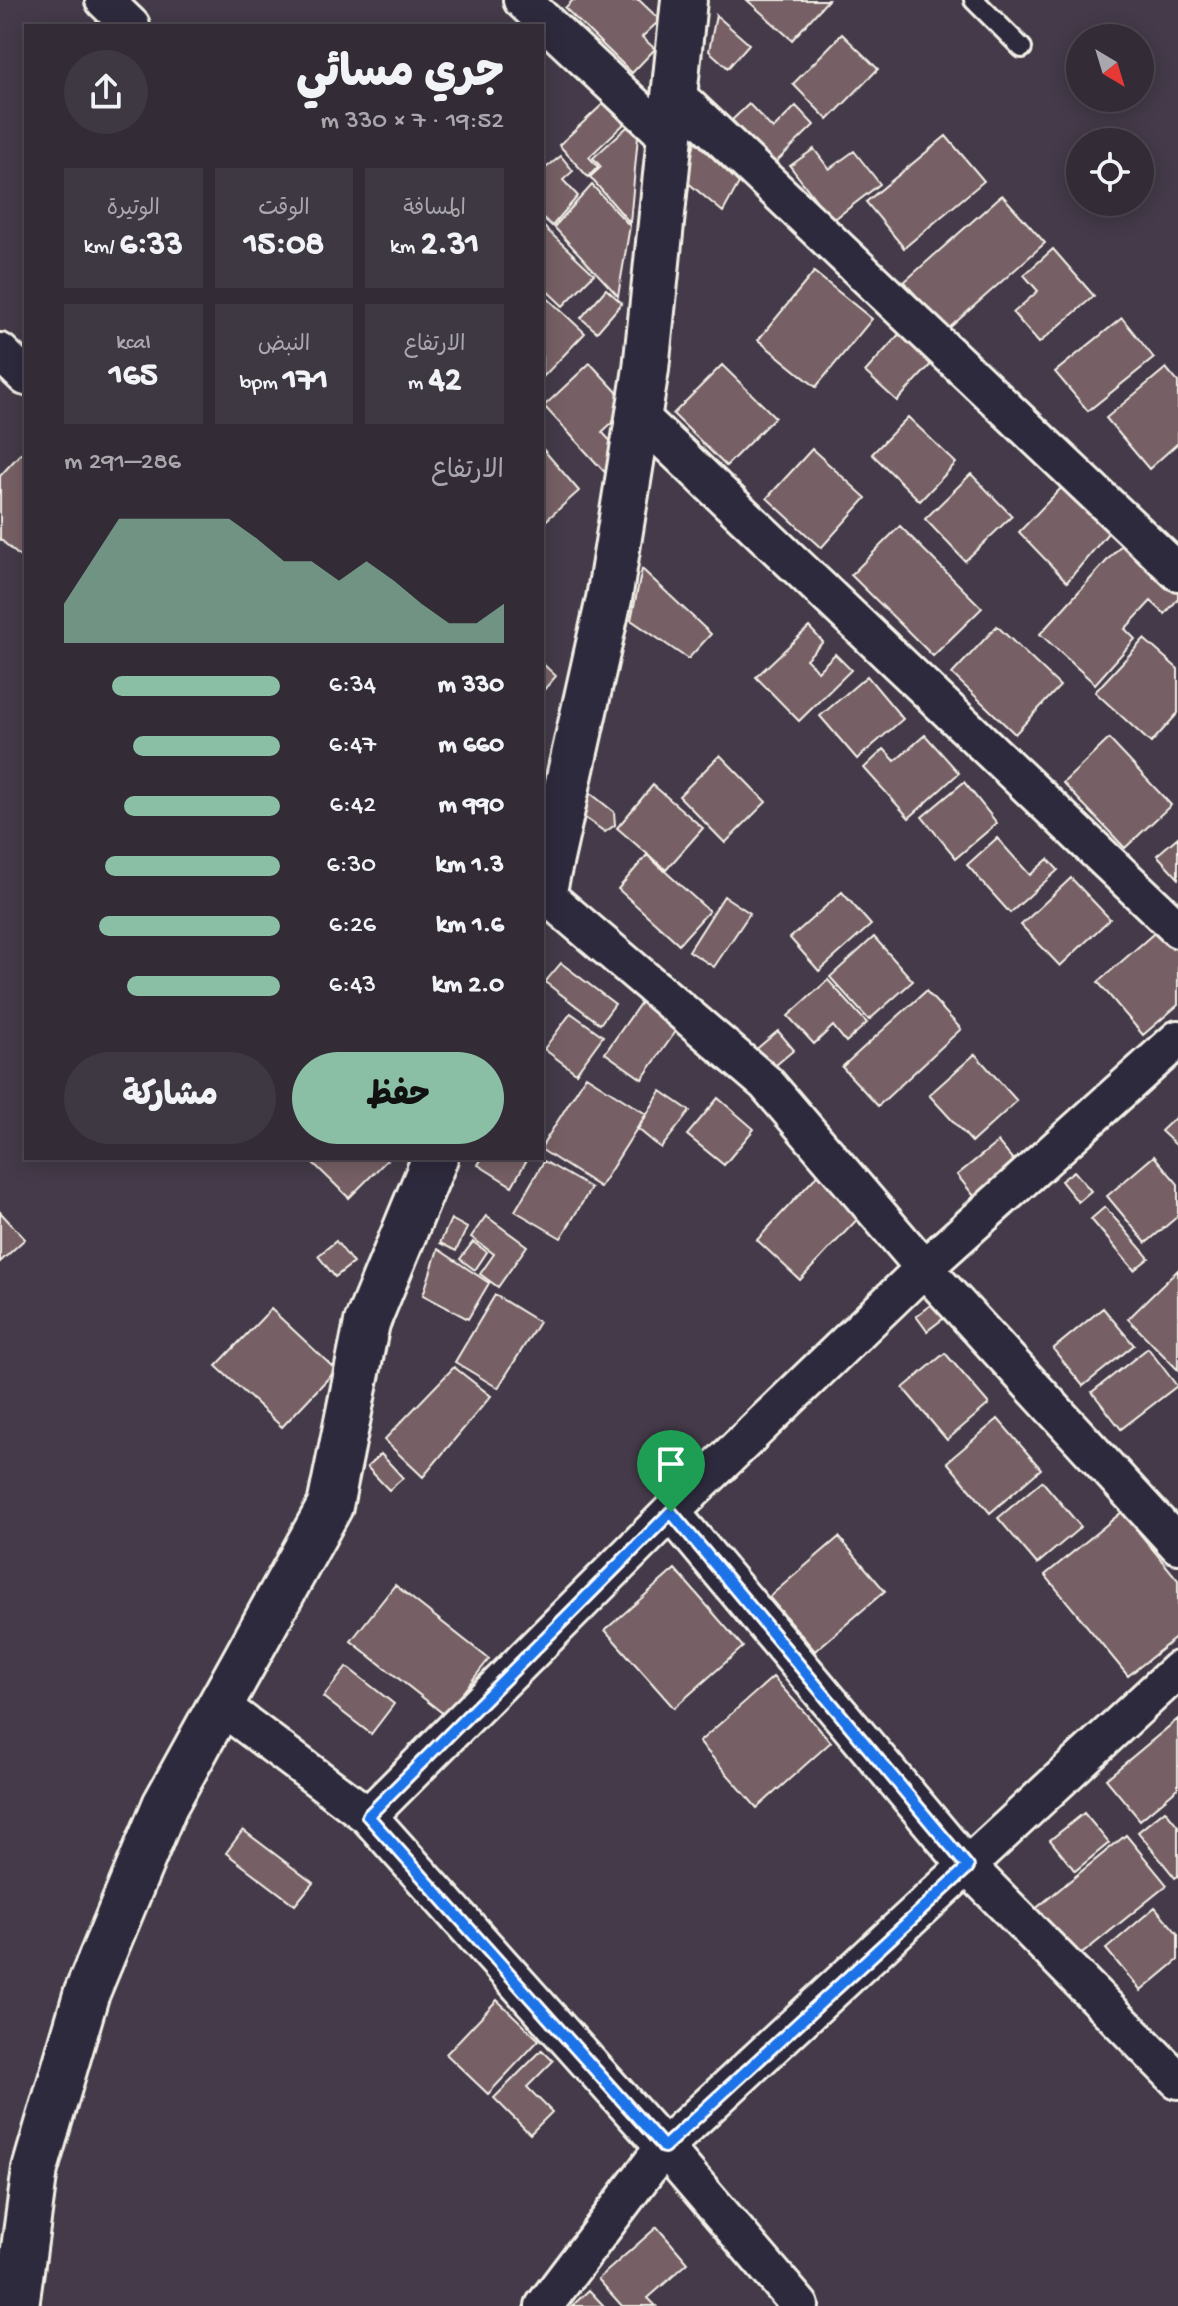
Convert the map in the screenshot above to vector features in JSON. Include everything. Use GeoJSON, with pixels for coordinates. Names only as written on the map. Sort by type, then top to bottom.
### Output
{"type":"FeatureCollection","features":[{"type":"Feature","properties":{"kind":"street"},"geometry":{"type":"LineString","coordinates":[[104,0],[129,24]]}},
{"type":"Feature","properties":{"kind":"street"},"geometry":{"type":"LineString","coordinates":[[544,891],[609,599],[646,369],[684,0]]}},
{"type":"Feature","properties":{"kind":"street"},"geometry":{"type":"LineString","coordinates":[[544,26],[669,138]]}},
{"type":"Feature","properties":{"kind":"street"},"geometry":{"type":"LineString","coordinates":[[673,92],[1178,572]]}},
{"type":"Feature","properties":{"kind":"street"},"geometry":{"type":"LineString","coordinates":[[0,352],[24,375]]}},
{"type":"Feature","properties":{"kind":"street"},"geometry":{"type":"LineString","coordinates":[[638,415],[1178,929]]}},
{"type":"Feature","properties":{"kind":"street"},"geometry":{"type":"LineString","coordinates":[[544,896],[766,1083],[924,1268],[1178,1545]]}},
{"type":"Feature","properties":{"kind":"street"},"geometry":{"type":"LineString","coordinates":[[368,1816],[671,1512],[924,1268],[1178,1039]]}},
{"type":"Feature","properties":{"kind":"street"},"geometry":{"type":"LineString","coordinates":[[16,2306],[35,2169],[86,1995],[165,1805],[330,1506],[367,1323],[434,1160]]}},
{"type":"Feature","properties":{"kind":"street"},"geometry":{"type":"LineString","coordinates":[[671,1512],[968,1867],[1178,2080]]}},
{"type":"Feature","properties":{"kind":"street"},"geometry":{"type":"LineString","coordinates":[[544,2306],[664,2147],[1178,1670]]}},
{"type":"Feature","properties":{"kind":"street"},"geometry":{"type":"LineString","coordinates":[[220,1705],[368,1816],[664,2147],[800,2306]]}},
{"type":"Feature","properties":{"kind":"lane"},"geometry":{"type":"LineString","coordinates":[[974,0],[1022,48]]}},
{"type":"Feature","properties":{"kind":"building"},"geometry":{"type":"Polygon","coordinates":[[[573,0],[639,0],[660,20],[642,37],[655,49],[632,73],[565,8],[573,0]]]}},
{"type":"Feature","properties":{"kind":"building"},"geometry":{"type":"Polygon","coordinates":[[[747,0],[828,0],[792,40],[747,0]]]}},
{"type":"Feature","properties":{"kind":"building"},"geometry":{"type":"Polygon","coordinates":[[[716,15],[749,44],[728,68],[709,51],[716,15]]]}},
{"type":"Feature","properties":{"kind":"building"},"geometry":{"type":"Polygon","coordinates":[[[842,34],[878,69],[828,120],[793,84],[842,34]]]}},
{"type":"Feature","properties":{"kind":"building"},"geometry":{"type":"Polygon","coordinates":[[[604,103],[624,124],[589,157],[598,167],[588,177],[559,145],[604,103]]]}},
{"type":"Feature","properties":{"kind":"building"},"geometry":{"type":"Polygon","coordinates":[[[749,104],[773,129],[796,106],[814,125],[774,164],[732,120],[749,104]]]}},
{"type":"Feature","properties":{"kind":"building"},"geometry":{"type":"Polygon","coordinates":[[[627,127],[638,136],[630,223],[590,177],[601,167],[593,158],[627,127]]]}},
{"type":"Feature","properties":{"kind":"building"},"geometry":{"type":"Polygon","coordinates":[[[946,136],[984,181],[904,248],[866,202],[946,136]]]}},
{"type":"Feature","properties":{"kind":"building"},"geometry":{"type":"Polygon","coordinates":[[[695,141],[739,183],[723,212],[686,181],[695,141]]]}},
{"type":"Feature","properties":{"kind":"building"},"geometry":{"type":"Polygon","coordinates":[[[814,149],[829,169],[854,151],[880,184],[832,221],[790,166],[814,149]]]}},
{"type":"Feature","properties":{"kind":"building"},"geometry":{"type":"Polygon","coordinates":[[[561,156],[573,171],[563,180],[578,196],[552,226],[544,219],[544,169],[561,156]]]}},
{"type":"Feature","properties":{"kind":"building"},"geometry":{"type":"Polygon","coordinates":[[[592,185],[630,226],[618,296],[554,227],[592,185]]]}},
{"type":"Feature","properties":{"kind":"building"},"geometry":{"type":"Polygon","coordinates":[[[1002,195],[1045,243],[947,330],[904,282],[1002,195]]]}},
{"type":"Feature","properties":{"kind":"building"},"geometry":{"type":"Polygon","coordinates":[[[544,227],[594,274],[563,306],[544,288],[544,227]]]}},
{"type":"Feature","properties":{"kind":"building"},"geometry":{"type":"Polygon","coordinates":[[[1053,249],[1094,296],[1039,343],[1013,313],[1038,291],[1024,275],[1053,249]]]}},
{"type":"Feature","properties":{"kind":"building"},"geometry":{"type":"Polygon","coordinates":[[[814,272],[872,319],[816,387],[758,340],[814,272]]]}},
{"type":"Feature","properties":{"kind":"building"},"geometry":{"type":"Polygon","coordinates":[[[606,289],[622,303],[597,332],[581,318],[606,289]]]}},
{"type":"Feature","properties":{"kind":"building"},"geometry":{"type":"Polygon","coordinates":[[[544,295],[585,333],[544,376],[544,295]]]}},
{"type":"Feature","properties":{"kind":"building"},"geometry":{"type":"Polygon","coordinates":[[[1122,318],[1154,358],[1088,411],[1055,372],[1122,318]]]}},
{"type":"Feature","properties":{"kind":"building"},"geometry":{"type":"Polygon","coordinates":[[[902,331],[935,360],[897,401],[865,372],[902,331]]]}},
{"type":"Feature","properties":{"kind":"building"},"geometry":{"type":"Polygon","coordinates":[[[590,363],[630,406],[602,432],[616,447],[611,479],[544,406],[590,363]]]}},
{"type":"Feature","properties":{"kind":"building"},"geometry":{"type":"Polygon","coordinates":[[[722,365],[775,417],[726,466],[673,414],[722,365]]]}},
{"type":"Feature","properties":{"kind":"building"},"geometry":{"type":"Polygon","coordinates":[[[1166,368],[1178,382],[1178,443],[1149,469],[1106,418],[1166,368]]]}},
{"type":"Feature","properties":{"kind":"building"},"geometry":{"type":"Polygon","coordinates":[[[908,417],[956,463],[920,501],[872,454],[908,417]]]}},
{"type":"Feature","properties":{"kind":"building"},"geometry":{"type":"Polygon","coordinates":[[[812,449],[866,498],[821,548],[767,498],[812,449]]]}},
{"type":"Feature","properties":{"kind":"building"},"geometry":{"type":"Polygon","coordinates":[[[544,450],[579,491],[544,522],[544,450]]]}},
{"type":"Feature","properties":{"kind":"building"},"geometry":{"type":"Polygon","coordinates":[[[21,453],[24,455],[24,560],[0,539],[0,476],[21,453]]]}},
{"type":"Feature","properties":{"kind":"building"},"geometry":{"type":"Polygon","coordinates":[[[971,474],[1012,516],[965,561],[925,519],[971,474]]]}},
{"type":"Feature","properties":{"kind":"building"},"geometry":{"type":"Polygon","coordinates":[[[1065,484],[1113,527],[1067,582],[1019,532],[1065,484]]]}},
{"type":"Feature","properties":{"kind":"building"},"geometry":{"type":"Polygon","coordinates":[[[900,526],[982,608],[933,656],[851,575],[900,526]]]}},
{"type":"Feature","properties":{"kind":"building"},"geometry":{"type":"Polygon","coordinates":[[[1124,542],[1178,592],[1178,599],[1165,614],[1151,601],[1125,629],[1135,639],[1095,684],[1040,634],[1124,542]]]}},
{"type":"Feature","properties":{"kind":"building"},"geometry":{"type":"Polygon","coordinates":[[[642,569],[711,634],[688,659],[631,620],[642,569]]]}},
{"type":"Feature","properties":{"kind":"building"},"geometry":{"type":"Polygon","coordinates":[[[997,626],[1060,686],[1015,734],[952,674],[997,626]]]}},
{"type":"Feature","properties":{"kind":"building"},"geometry":{"type":"Polygon","coordinates":[[[809,627],[823,642],[806,659],[818,671],[835,654],[851,670],[799,721],[756,677],[809,627]]]}},
{"type":"Feature","properties":{"kind":"building"},"geometry":{"type":"Polygon","coordinates":[[[1144,639],[1178,669],[1178,713],[1151,743],[1095,692],[1144,639]]]}},
{"type":"Feature","properties":{"kind":"building"},"geometry":{"type":"Polygon","coordinates":[[[544,665],[556,676],[544,690],[544,665]]]}},
{"type":"Feature","properties":{"kind":"building"},"geometry":{"type":"Polygon","coordinates":[[[867,676],[903,719],[857,759],[820,716],[867,676]]]}},
{"type":"Feature","properties":{"kind":"building"},"geometry":{"type":"Polygon","coordinates":[[[925,735],[959,773],[909,818],[864,768],[884,749],[895,761],[925,735]]]}},
{"type":"Feature","properties":{"kind":"building"},"geometry":{"type":"Polygon","coordinates":[[[1109,739],[1171,805],[1125,848],[1063,783],[1109,739]]]}},
{"type":"Feature","properties":{"kind":"building"},"geometry":{"type":"Polygon","coordinates":[[[720,755],[766,802],[725,843],[679,796],[720,755]]]}},
{"type":"Feature","properties":{"kind":"building"},"geometry":{"type":"Polygon","coordinates":[[[964,782],[997,823],[956,858],[922,817],[964,782]]]}},
{"type":"Feature","properties":{"kind":"building"},"geometry":{"type":"Polygon","coordinates":[[[653,785],[703,828],[666,870],[617,828],[653,785]]]}},
{"type":"Feature","properties":{"kind":"building"},"geometry":{"type":"Polygon","coordinates":[[[589,792],[614,812],[615,825],[605,832],[581,815],[589,792]]]}},
{"type":"Feature","properties":{"kind":"building"},"geometry":{"type":"Polygon","coordinates":[[[1178,837],[1178,878],[1157,855],[1178,837]]]}},
{"type":"Feature","properties":{"kind":"building"},"geometry":{"type":"Polygon","coordinates":[[[997,838],[1030,875],[1048,859],[1058,870],[1010,913],[967,865],[997,838]]]}},
{"type":"Feature","properties":{"kind":"building"},"geometry":{"type":"Polygon","coordinates":[[[647,855],[709,911],[679,944],[618,889],[647,855]]]}},
{"type":"Feature","properties":{"kind":"building"},"geometry":{"type":"Polygon","coordinates":[[[1071,878],[1110,919],[1060,966],[1021,925],[1071,878]]]}},
{"type":"Feature","properties":{"kind":"building"},"geometry":{"type":"Polygon","coordinates":[[[842,892],[871,925],[819,971],[790,938],[842,892]]]}},
{"type":"Feature","properties":{"kind":"building"},"geometry":{"type":"Polygon","coordinates":[[[724,896],[750,913],[714,967],[689,951],[724,896]]]}},
{"type":"Feature","properties":{"kind":"building"},"geometry":{"type":"Polygon","coordinates":[[[1160,928],[1178,949],[1178,1005],[1143,1035],[1098,982],[1160,928]]]}},
{"type":"Feature","properties":{"kind":"building"},"geometry":{"type":"Polygon","coordinates":[[[874,937],[913,981],[869,1020],[830,977],[874,937]]]}},
{"type":"Feature","properties":{"kind":"building"},"geometry":{"type":"Polygon","coordinates":[[[561,963],[615,1004],[600,1024],[545,982],[561,963]]]}},
{"type":"Feature","properties":{"kind":"building"},"geometry":{"type":"Polygon","coordinates":[[[828,980],[867,1023],[846,1042],[833,1026],[814,1044],[788,1016],[828,980]]]}},
{"type":"Feature","properties":{"kind":"building"},"geometry":{"type":"Polygon","coordinates":[[[926,991],[961,1029],[878,1106],[842,1067],[926,991]]]}},
{"type":"Feature","properties":{"kind":"building"},"geometry":{"type":"Polygon","coordinates":[[[644,998],[681,1024],[642,1079],[605,1053],[644,998]]]}},
{"type":"Feature","properties":{"kind":"building"},"geometry":{"type":"Polygon","coordinates":[[[571,1013],[603,1036],[576,1073],[544,1049],[571,1013]]]}},
{"type":"Feature","properties":{"kind":"building"},"geometry":{"type":"Polygon","coordinates":[[[778,1031],[794,1050],[770,1070],[754,1051],[778,1031]]]}},
{"type":"Feature","properties":{"kind":"building"},"geometry":{"type":"Polygon","coordinates":[[[975,1054],[1017,1101],[972,1142],[929,1095],[975,1054]]]}},
{"type":"Feature","properties":{"kind":"building"},"geometry":{"type":"Polygon","coordinates":[[[586,1076],[646,1114],[600,1187],[544,1151],[544,1143],[586,1076]]]}},
{"type":"Feature","properties":{"kind":"building"},"geometry":{"type":"Polygon","coordinates":[[[661,1091],[690,1111],[661,1148],[638,1129],[661,1091]]]}},
{"type":"Feature","properties":{"kind":"building"},"geometry":{"type":"Polygon","coordinates":[[[718,1098],[754,1129],[724,1165],[687,1135],[718,1098]]]}},
{"type":"Feature","properties":{"kind":"building"},"geometry":{"type":"Polygon","coordinates":[[[1178,1115],[1178,1147],[1161,1131],[1178,1115]]]}},
{"type":"Feature","properties":{"kind":"building"},"geometry":{"type":"Polygon","coordinates":[[[998,1142],[1020,1168],[978,1201],[957,1175],[998,1142]]]}},
{"type":"Feature","properties":{"kind":"building"},"geometry":{"type":"Polygon","coordinates":[[[1154,1156],[1178,1184],[1178,1216],[1146,1243],[1107,1196],[1154,1156]]]}},
{"type":"Feature","properties":{"kind":"building"},"geometry":{"type":"Polygon","coordinates":[[[310,1160],[387,1160],[349,1198],[310,1160]]]}},
{"type":"Feature","properties":{"kind":"building"},"geometry":{"type":"Polygon","coordinates":[[[481,1160],[527,1160],[512,1186],[478,1165],[481,1160]]]}},
{"type":"Feature","properties":{"kind":"building"},"geometry":{"type":"Polygon","coordinates":[[[544,1161],[591,1188],[561,1238],[515,1211],[544,1161]]]}},
{"type":"Feature","properties":{"kind":"building"},"geometry":{"type":"Polygon","coordinates":[[[824,1168],[867,1209],[800,1280],[757,1240],[824,1168]]]}},
{"type":"Feature","properties":{"kind":"building"},"geometry":{"type":"Polygon","coordinates":[[[1074,1171],[1091,1191],[1078,1202],[1061,1181],[1074,1171]]]}},
{"type":"Feature","properties":{"kind":"building"},"geometry":{"type":"Polygon","coordinates":[[[1105,1207],[1149,1258],[1134,1270],[1091,1219],[1105,1207]]]}},
{"type":"Feature","properties":{"kind":"building"},"geometry":{"type":"Polygon","coordinates":[[[0,1212],[25,1239],[0,1262],[0,1212]]]}},
{"type":"Feature","properties":{"kind":"building"},"geometry":{"type":"Polygon","coordinates":[[[486,1216],[527,1246],[498,1287],[480,1274],[494,1254],[471,1237],[486,1216]]]}},
{"type":"Feature","properties":{"kind":"building"},"geometry":{"type":"Polygon","coordinates":[[[451,1219],[467,1228],[456,1251],[440,1243],[451,1219]]]}},
{"type":"Feature","properties":{"kind":"building"},"geometry":{"type":"Polygon","coordinates":[[[336,1241],[353,1263],[335,1277],[318,1256],[336,1241]]]}},
{"type":"Feature","properties":{"kind":"building"},"geometry":{"type":"Polygon","coordinates":[[[473,1242],[487,1252],[475,1270],[460,1259],[473,1242]]]}},
{"type":"Feature","properties":{"kind":"building"},"geometry":{"type":"Polygon","coordinates":[[[438,1249],[489,1283],[468,1319],[423,1295],[438,1249]]]}},
{"type":"Feature","properties":{"kind":"building"},"geometry":{"type":"Polygon","coordinates":[[[1178,1270],[1178,1370],[1128,1319],[1178,1270]]]}},
{"type":"Feature","properties":{"kind":"building"},"geometry":{"type":"Polygon","coordinates":[[[495,1295],[539,1322],[498,1388],[455,1362],[495,1295]]]}},
{"type":"Feature","properties":{"kind":"building"},"geometry":{"type":"Polygon","coordinates":[[[937,1300],[948,1315],[927,1331],[916,1316],[937,1300]]]}},
{"type":"Feature","properties":{"kind":"building"},"geometry":{"type":"Polygon","coordinates":[[[1103,1308],[1134,1345],[1083,1386],[1053,1349],[1103,1308]]]}},
{"type":"Feature","properties":{"kind":"building"},"geometry":{"type":"Polygon","coordinates":[[[271,1309],[336,1370],[282,1427],[216,1366],[271,1309]]]}},
{"type":"Feature","properties":{"kind":"building"},"geometry":{"type":"Polygon","coordinates":[[[1148,1348],[1177,1386],[1121,1429],[1092,1392],[1148,1348]]]}},
{"type":"Feature","properties":{"kind":"building"},"geometry":{"type":"Polygon","coordinates":[[[945,1353],[989,1404],[947,1440],[903,1388],[945,1353]]]}},
{"type":"Feature","properties":{"kind":"building"},"geometry":{"type":"Polygon","coordinates":[[[454,1367],[491,1396],[423,1477],[384,1440],[454,1367]]]}},
{"type":"Feature","properties":{"kind":"building"},"geometry":{"type":"Polygon","coordinates":[[[998,1419],[1041,1469],[990,1513],[947,1462],[998,1419]]]}},
{"type":"Feature","properties":{"kind":"building"},"geometry":{"type":"Polygon","coordinates":[[[381,1454],[403,1478],[389,1490],[367,1467],[381,1454]]]}},
{"type":"Feature","properties":{"kind":"building"},"geometry":{"type":"Polygon","coordinates":[[[1042,1481],[1081,1527],[1037,1564],[998,1518],[1042,1481]]]}},
{"type":"Feature","properties":{"kind":"building"},"geometry":{"type":"Polygon","coordinates":[[[1122,1512],[1178,1580],[1178,1636],[1128,1676],[1045,1575],[1122,1512]]]}},
{"type":"Feature","properties":{"kind":"building"},"geometry":{"type":"Polygon","coordinates":[[[839,1537],[885,1591],[815,1651],[769,1597],[839,1537]]]}},
{"type":"Feature","properties":{"kind":"building"},"geometry":{"type":"Polygon","coordinates":[[[675,1569],[743,1647],[674,1708],[605,1630],[675,1569]]]}},
{"type":"Feature","properties":{"kind":"building"},"geometry":{"type":"Polygon","coordinates":[[[395,1585],[489,1659],[445,1715],[351,1641],[395,1585]]]}},
{"type":"Feature","properties":{"kind":"building"},"geometry":{"type":"Polygon","coordinates":[[[347,1667],[394,1704],[371,1734],[323,1697],[347,1667]]]}},
{"type":"Feature","properties":{"kind":"building"},"geometry":{"type":"Polygon","coordinates":[[[773,1677],[831,1742],[757,1808],[699,1742],[773,1677]]]}},
{"type":"Feature","properties":{"kind":"building"},"geometry":{"type":"Polygon","coordinates":[[[1178,1719],[1178,1788],[1140,1820],[1106,1779],[1178,1719]]]}},
{"type":"Feature","properties":{"kind":"building"},"geometry":{"type":"Polygon","coordinates":[[[1165,1810],[1178,1826],[1178,1876],[1175,1878],[1138,1832],[1165,1810]]]}},
{"type":"Feature","properties":{"kind":"building"},"geometry":{"type":"Polygon","coordinates":[[[1084,1813],[1109,1843],[1075,1871],[1050,1840],[1084,1813]]]}},
{"type":"Feature","properties":{"kind":"building"},"geometry":{"type":"Polygon","coordinates":[[[243,1830],[313,1883],[295,1905],[226,1853],[243,1830]]]}},
{"type":"Feature","properties":{"kind":"building"},"geometry":{"type":"Polygon","coordinates":[[[1126,1835],[1167,1885],[1073,1961],[1033,1911],[1126,1835]]]}},
{"type":"Feature","properties":{"kind":"building"},"geometry":{"type":"Polygon","coordinates":[[[1155,1907],[1178,1934],[1178,1960],[1141,1991],[1106,1949],[1155,1907]]]}},
{"type":"Feature","properties":{"kind":"building"},"geometry":{"type":"Polygon","coordinates":[[[497,2000],[539,2040],[488,2094],[446,2054],[497,2000]]]}},
{"type":"Feature","properties":{"kind":"building"},"geometry":{"type":"Polygon","coordinates":[[[542,2050],[553,2061],[527,2087],[552,2112],[530,2134],[494,2098],[542,2050]]]}},
{"type":"Feature","properties":{"kind":"building"},"geometry":{"type":"Polygon","coordinates":[[[657,2227],[688,2263],[648,2298],[656,2306],[622,2306],[598,2279],[657,2227]]]}},
{"type":"Feature","properties":{"kind":"building"},"geometry":{"type":"Polygon","coordinates":[[[589,2290],[604,2306],[572,2306],[589,2290]]]}},
{"type":"Feature","properties":{"kind":"route"},"geometry":{"type":"LineString","coordinates":[[671,1512],[968,1867],[664,2147],[368,1816],[671,1512]]}}]}
